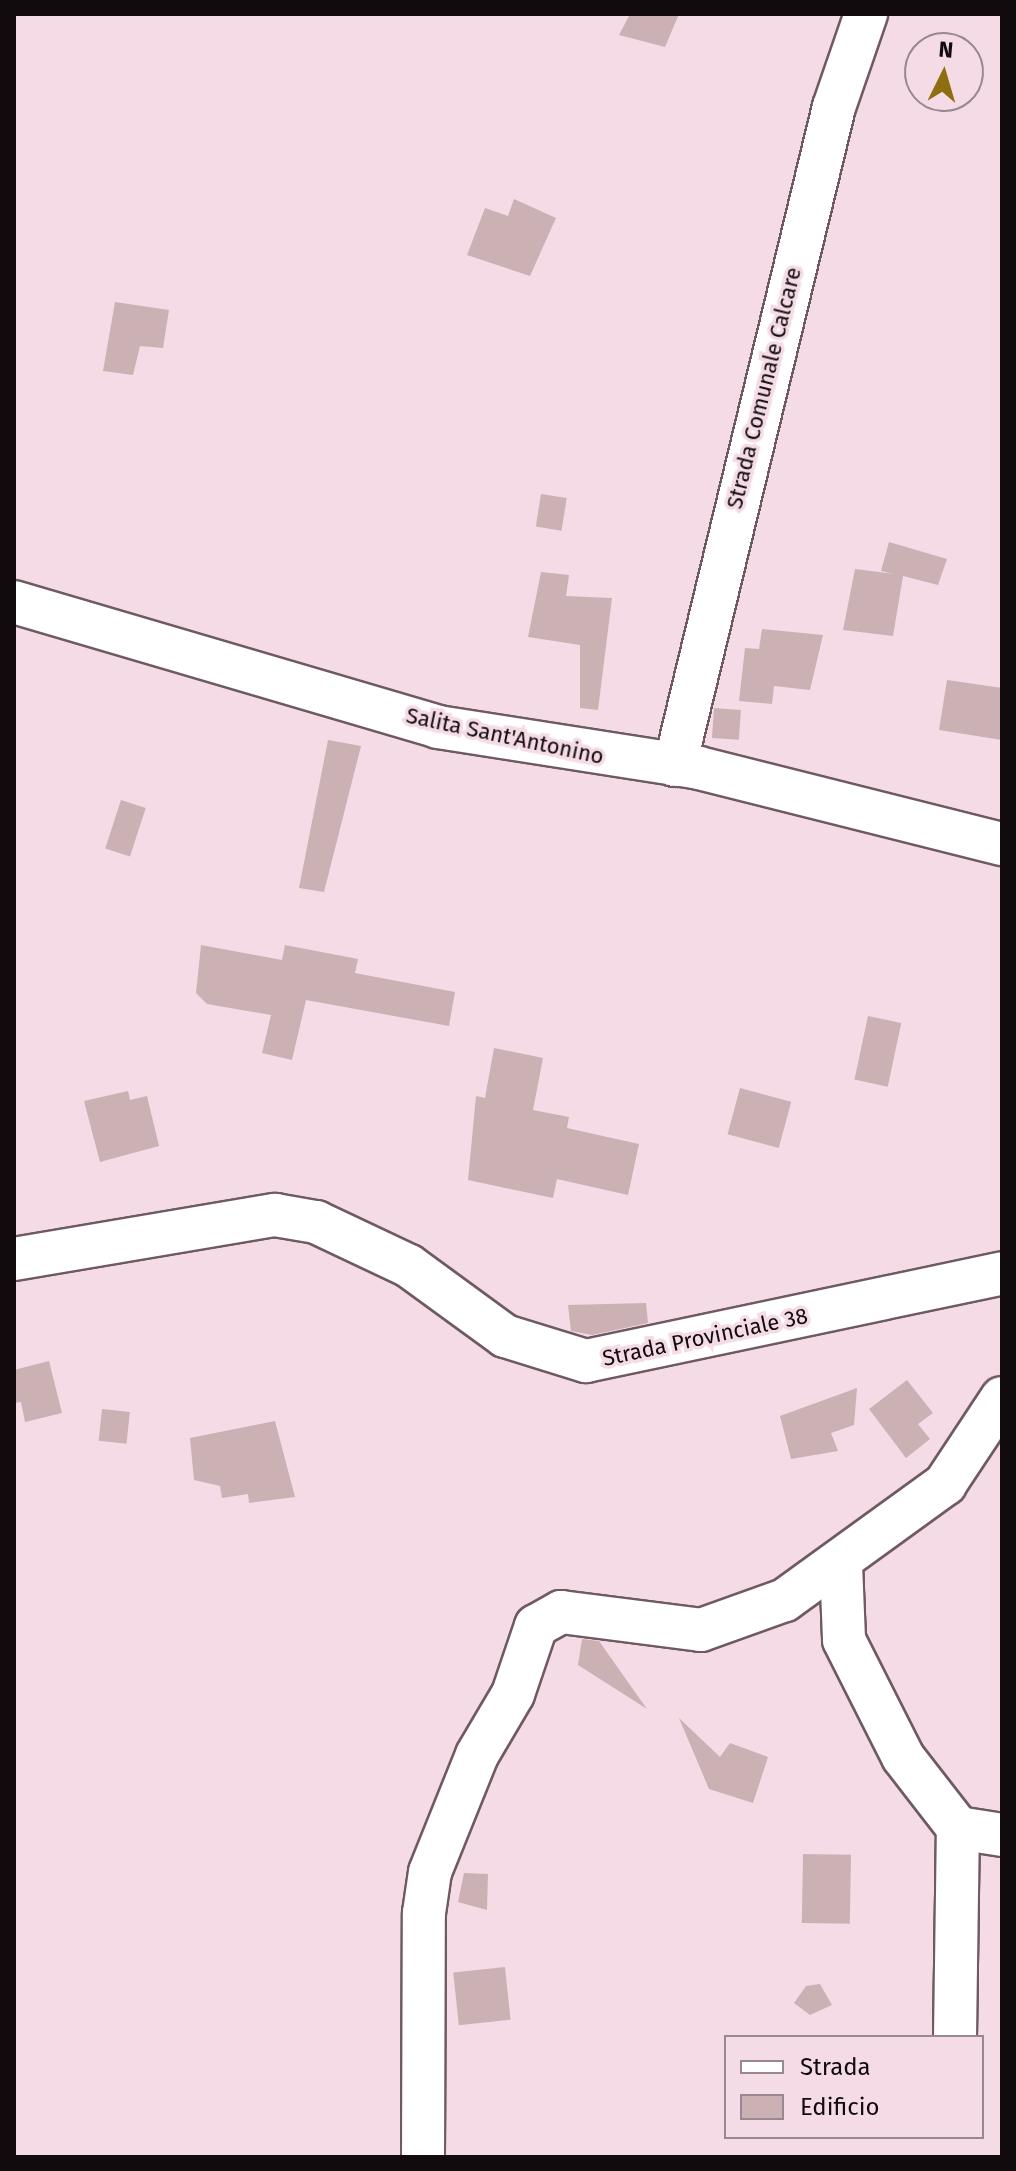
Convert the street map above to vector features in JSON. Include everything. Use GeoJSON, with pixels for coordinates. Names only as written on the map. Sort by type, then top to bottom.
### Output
{"type":"FeatureCollection","features":[{"type":"Feature","properties":{"kind":"street","name":"Strada Comunale Calcare"},"geometry":{"type":"LineString","coordinates":[[675,765],[834,107],[866,14]]}},
{"type":"Feature","properties":{"kind":"street","name":"Salita Sant'Antonino"},"geometry":{"type":"LineString","coordinates":[[14,602],[438,727],[675,765],[1002,844]]}},
{"type":"Feature","properties":{"kind":"street","name":"Strada Provinciale 38"},"geometry":{"type":"LineString","coordinates":[[14,1259],[221,1220],[289,1217],[316,1222],[409,1266],[505,1336],[586,1361],[1002,1273]]}},
{"type":"Feature","properties":{"kind":"street"},"geometry":{"type":"LineString","coordinates":[[423,2157],[424,1913],[430,1872],[477,1755],[513,1694],[536,1626],[561,1612],[701,1630],[785,1600],[841,1564],[945,1484],[1002,1398]]}},
{"type":"Feature","properties":{"kind":"street"},"geometry":{"type":"LineString","coordinates":[[841,1564],[844,1640],[903,1757],[958,1828],[955,2035]]}},
{"type":"Feature","properties":{"kind":"street"},"geometry":{"type":"LineString","coordinates":[[958,1828],[1002,1835]]}},
{"type":"Feature","properties":{"kind":"building"},"geometry":{"type":"Polygon","coordinates":[[[630,14],[679,14],[665,47],[619,35],[630,14]]]}},
{"type":"Feature","properties":{"kind":"building"},"geometry":{"type":"Polygon","coordinates":[[[514,199],[556,218],[530,276],[467,255],[485,208],[508,216],[514,199]]]}},
{"type":"Feature","properties":{"kind":"building"},"geometry":{"type":"Polygon","coordinates":[[[115,302],[169,310],[163,348],[140,346],[133,375],[103,371],[115,302]]]}},
{"type":"Feature","properties":{"kind":"building"},"geometry":{"type":"Polygon","coordinates":[[[541,494],[567,498],[562,531],[536,527],[541,494]]]}},
{"type":"Feature","properties":{"kind":"building"},"geometry":{"type":"Polygon","coordinates":[[[889,542],[947,559],[938,585],[903,576],[893,636],[843,630],[855,569],[894,574],[881,571],[889,542]]]}},
{"type":"Feature","properties":{"kind":"building"},"geometry":{"type":"Polygon","coordinates":[[[541,572],[569,575],[566,596],[612,598],[598,710],[580,708],[580,645],[528,637],[541,572]]]}},
{"type":"Feature","properties":{"kind":"building"},"geometry":{"type":"Polygon","coordinates":[[[762,629],[823,635],[810,690],[774,686],[772,704],[739,701],[745,648],[759,649],[762,629]]]}},
{"type":"Feature","properties":{"kind":"building"},"geometry":{"type":"Polygon","coordinates":[[[947,680],[1002,688],[1002,740],[939,730],[947,680]]]}},
{"type":"Feature","properties":{"kind":"building"},"geometry":{"type":"Polygon","coordinates":[[[714,708],[741,710],[739,740],[712,738],[714,708]]]}},
{"type":"Feature","properties":{"kind":"building"},"geometry":{"type":"Polygon","coordinates":[[[328,740],[361,746],[324,892],[299,888],[328,740]]]}},
{"type":"Feature","properties":{"kind":"building"},"geometry":{"type":"Polygon","coordinates":[[[121,800],[146,808],[130,857],[105,849],[121,800]]]}},
{"type":"Feature","properties":{"kind":"building"},"geometry":{"type":"Polygon","coordinates":[[[201,945],[282,960],[285,945],[358,959],[355,973],[455,992],[449,1026],[306,1000],[292,1060],[262,1053],[271,1015],[207,1004],[196,993],[201,945]]]}},
{"type":"Feature","properties":{"kind":"building"},"geometry":{"type":"Polygon","coordinates":[[[868,1016],[901,1023],[888,1087],[854,1080],[868,1016]]]}},
{"type":"Feature","properties":{"kind":"building"},"geometry":{"type":"Polygon","coordinates":[[[494,1048],[543,1058],[533,1110],[569,1117],[567,1128],[639,1144],[628,1195],[557,1179],[553,1198],[468,1180],[476,1096],[485,1098],[494,1048]]]}},
{"type":"Feature","properties":{"kind":"building"},"geometry":{"type":"Polygon","coordinates":[[[740,1088],[791,1102],[779,1148],[728,1134],[740,1088]]]}},
{"type":"Feature","properties":{"kind":"building"},"geometry":{"type":"Polygon","coordinates":[[[128,1091],[130,1100],[147,1096],[159,1146],[100,1162],[84,1101],[128,1091]]]}},
{"type":"Feature","properties":{"kind":"building"},"geometry":{"type":"Polygon","coordinates":[[[646,1303],[648,1323],[592,1335],[571,1331],[568,1305],[646,1303]]]}},
{"type":"Feature","properties":{"kind":"building"},"geometry":{"type":"Polygon","coordinates":[[[49,1361],[62,1413],[25,1422],[21,1402],[14,1403],[14,1370],[49,1361]]]}},
{"type":"Feature","properties":{"kind":"building"},"geometry":{"type":"Polygon","coordinates":[[[907,1380],[933,1413],[918,1424],[930,1439],[906,1458],[869,1409],[907,1380]]]}},
{"type":"Feature","properties":{"kind":"building"},"geometry":{"type":"Polygon","coordinates":[[[857,1388],[854,1425],[831,1433],[838,1451],[791,1459],[780,1416],[857,1388]]]}},
{"type":"Feature","properties":{"kind":"building"},"geometry":{"type":"Polygon","coordinates":[[[102,1409],[130,1412],[127,1444],[99,1441],[102,1409]]]}},
{"type":"Feature","properties":{"kind":"building"},"geometry":{"type":"Polygon","coordinates":[[[275,1421],[295,1497],[249,1503],[248,1494],[222,1498],[220,1486],[194,1480],[190,1438],[275,1421]]]}},
{"type":"Feature","properties":{"kind":"building"},"geometry":{"type":"Polygon","coordinates":[[[582,1639],[599,1641],[647,1709],[578,1665],[582,1639]]]}},
{"type":"Feature","properties":{"kind":"building"},"geometry":{"type":"Polygon","coordinates":[[[679,1718],[720,1757],[730,1743],[768,1757],[753,1803],[709,1789],[679,1718]]]}},
{"type":"Feature","properties":{"kind":"building"},"geometry":{"type":"Polygon","coordinates":[[[803,1854],[851,1855],[850,1924],[802,1923],[803,1854]]]}},
{"type":"Feature","properties":{"kind":"building"},"geometry":{"type":"Polygon","coordinates":[[[464,1873],[488,1874],[487,1910],[458,1902],[464,1873]]]}},
{"type":"Feature","properties":{"kind":"building"},"geometry":{"type":"Polygon","coordinates":[[[505,1967],[511,2020],[459,2025],[453,1972],[505,1967]]]}},
{"type":"Feature","properties":{"kind":"building"},"geometry":{"type":"Polygon","coordinates":[[[820,1984],[832,2005],[810,2015],[794,2003],[806,1986],[820,1984]]]}}]}
